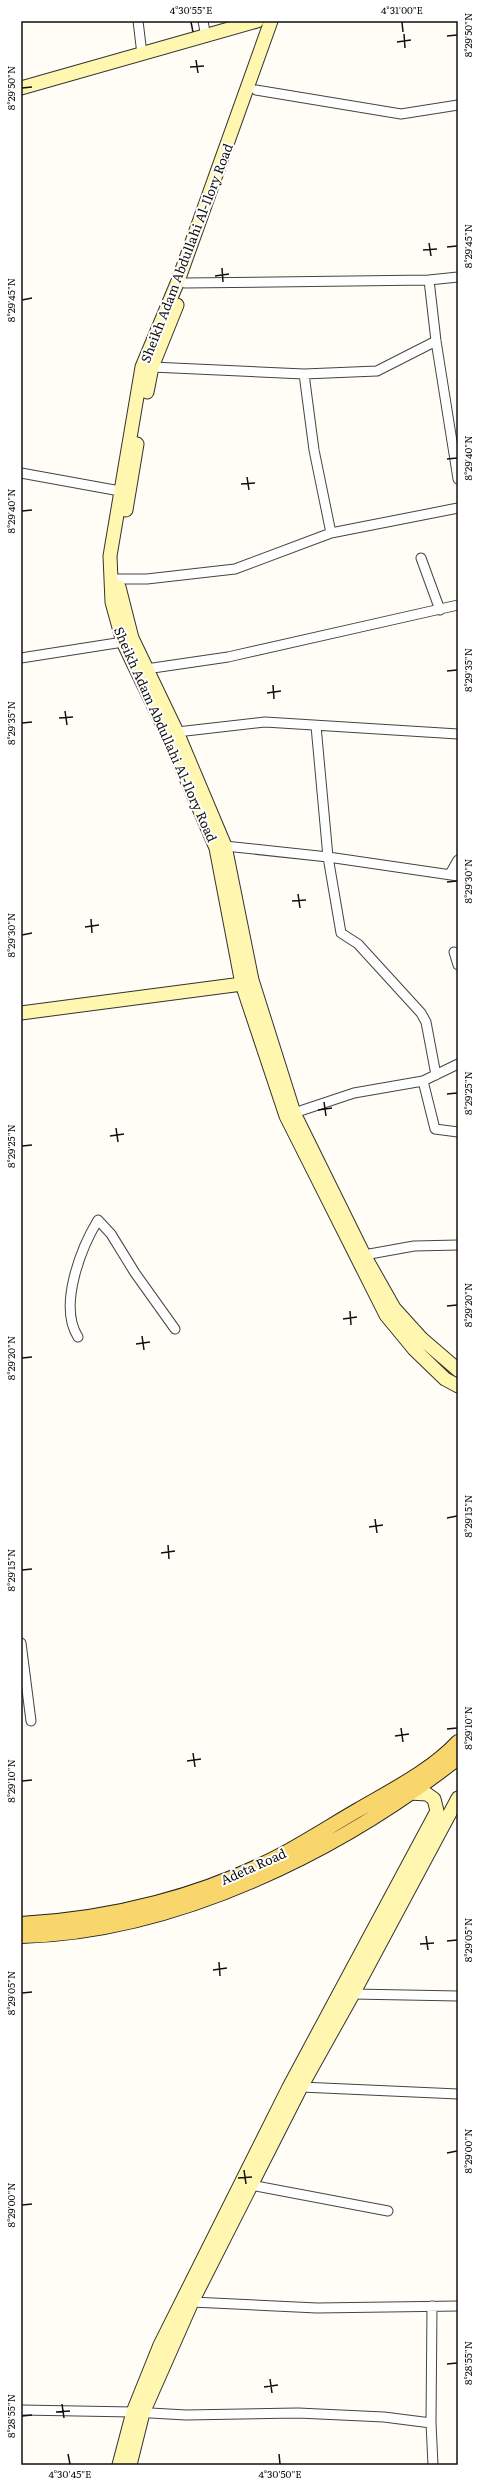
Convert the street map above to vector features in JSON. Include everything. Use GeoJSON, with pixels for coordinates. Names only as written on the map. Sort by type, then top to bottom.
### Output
{"type":"FeatureCollection","features":[{"type":"Feature","properties":{"kind":"main road","name":"Adeta Road"},"geometry":{"type":"LineString","coordinates":[[21,1936],[90,1930],[175,1910],[284,1853],[404,1783],[458,1742]]}},
{"type":"Feature","properties":{"kind":"main road","name":"Adeta Road"},"geometry":{"type":"LineString","coordinates":[[21,1924],[60,1922],[115,1914],[260,1877],[320,1848],[409,1793],[458,1758]]}},
{"type":"Feature","properties":{"kind":"street"},"geometry":{"type":"LineString","coordinates":[[138,21],[142,54]]}},
{"type":"Feature","properties":{"kind":"street"},"geometry":{"type":"LineString","coordinates":[[203,21],[206,37]]}},
{"type":"Feature","properties":{"kind":"street"},"geometry":{"type":"LineString","coordinates":[[21,88],[206,37],[257,21]]}},
{"type":"Feature","properties":{"kind":"street","name":"Sheikh Adam Abdullahi Al-Ilory Road"},"geometry":{"type":"LineString","coordinates":[[271,21],[196,242],[185,283],[152,368],[129,466],[120,491],[110,556],[110,579],[114,615],[123,642],[225,846],[252,980],[294,1113],[364,1255],[386,1315],[414,1349],[445,1379],[458,1386]]}},
{"type":"Feature","properties":{"kind":"street","name":"Sheikh Adam Abdullahi Al-Ilory Road"},"geometry":{"type":"LineString","coordinates":[[279,21],[256,90],[196,242],[145,358],[129,466],[118,556],[118,579],[132,638],[177,732],[184,762],[216,848],[242,984],[286,1116],[371,1277],[394,1308],[422,1339],[458,1370]]}},
{"type":"Feature","properties":{"kind":"street"},"geometry":{"type":"LineString","coordinates":[[256,90],[401,114],[458,105]]}},
{"type":"Feature","properties":{"kind":"street"},"geometry":{"type":"LineString","coordinates":[[185,283],[429,280],[458,277]]}},
{"type":"Feature","properties":{"kind":"street"},"geometry":{"type":"LineString","coordinates":[[429,280],[436,341],[458,479]]}},
{"type":"Feature","properties":{"kind":"street"},"geometry":{"type":"LineString","coordinates":[[152,368],[304,374],[377,372],[436,341]]}},
{"type":"Feature","properties":{"kind":"street"},"geometry":{"type":"LineString","coordinates":[[304,374],[314,450],[331,533]]}},
{"type":"Feature","properties":{"kind":"street"},"geometry":{"type":"LineString","coordinates":[[21,474],[120,491]]}},
{"type":"Feature","properties":{"kind":"street"},"geometry":{"type":"LineString","coordinates":[[118,579],[147,579],[235,569],[331,533],[458,508]]}},
{"type":"Feature","properties":{"kind":"street"},"geometry":{"type":"LineString","coordinates":[[421,558],[440,610]]}},
{"type":"Feature","properties":{"kind":"street"},"geometry":{"type":"LineString","coordinates":[[146,669],[228,657],[458,605]]}},
{"type":"Feature","properties":{"kind":"street"},"geometry":{"type":"LineString","coordinates":[[21,658],[123,642]]}},
{"type":"Feature","properties":{"kind":"street"},"geometry":{"type":"LineString","coordinates":[[177,732],[265,722],[458,734]]}},
{"type":"Feature","properties":{"kind":"street"},"geometry":{"type":"LineString","coordinates":[[316,726],[328,857],[341,933],[358,944],[421,1013],[426,1022],[436,1075]]}},
{"type":"Feature","properties":{"kind":"street"},"geometry":{"type":"LineString","coordinates":[[225,846],[328,857],[454,875],[458,860]]}},
{"type":"Feature","properties":{"kind":"street"},"geometry":{"type":"LineString","coordinates":[[454,952],[458,965]]}},
{"type":"Feature","properties":{"kind":"street"},"geometry":{"type":"LineString","coordinates":[[21,1013],[242,984]]}},
{"type":"Feature","properties":{"kind":"street"},"geometry":{"type":"LineString","coordinates":[[294,1113],[354,1093],[423,1081],[458,1064]]}},
{"type":"Feature","properties":{"kind":"street"},"geometry":{"type":"LineString","coordinates":[[423,1081],[434,1129],[458,1132]]}},
{"type":"Feature","properties":{"kind":"street"},"geometry":{"type":"LineString","coordinates":[[78,1337],[74,1331],[71,1313],[72,1292],[86,1240],[98,1220],[111,1234],[135,1274],[175,1329]]}},
{"type":"Feature","properties":{"kind":"street"},"geometry":{"type":"LineString","coordinates":[[364,1255],[414,1246],[458,1245]]}},
{"type":"Feature","properties":{"kind":"street"},"geometry":{"type":"LineString","coordinates":[[21,1643],[31,1721]]}},
{"type":"Feature","properties":{"kind":"street"},"geometry":{"type":"LineString","coordinates":[[120,2465],[160,2345],[228,2206],[289,2087],[437,1811],[438,1805],[434,1799],[427,1794],[409,1793]]}},
{"type":"Feature","properties":{"kind":"street"},"geometry":{"type":"LineString","coordinates":[[130,2465],[138,2412],[192,2302],[301,2087],[458,1803]]}},
{"type":"Feature","properties":{"kind":"street"},"geometry":{"type":"LineString","coordinates":[[353,1994],[458,1996]]}},
{"type":"Feature","properties":{"kind":"street"},"geometry":{"type":"LineString","coordinates":[[301,2087],[458,2094]]}},
{"type":"Feature","properties":{"kind":"street"},"geometry":{"type":"LineString","coordinates":[[251,2185],[388,2211]]}},
{"type":"Feature","properties":{"kind":"street"},"geometry":{"type":"LineString","coordinates":[[192,2302],[317,2308],[458,2306]]}},
{"type":"Feature","properties":{"kind":"street"},"geometry":{"type":"LineString","coordinates":[[432,2306],[431,2423],[433,2465]]}},
{"type":"Feature","properties":{"kind":"street"},"geometry":{"type":"LineString","coordinates":[[21,2410],[138,2412],[186,2416],[298,2413],[384,2417],[431,2423]]}}]}
